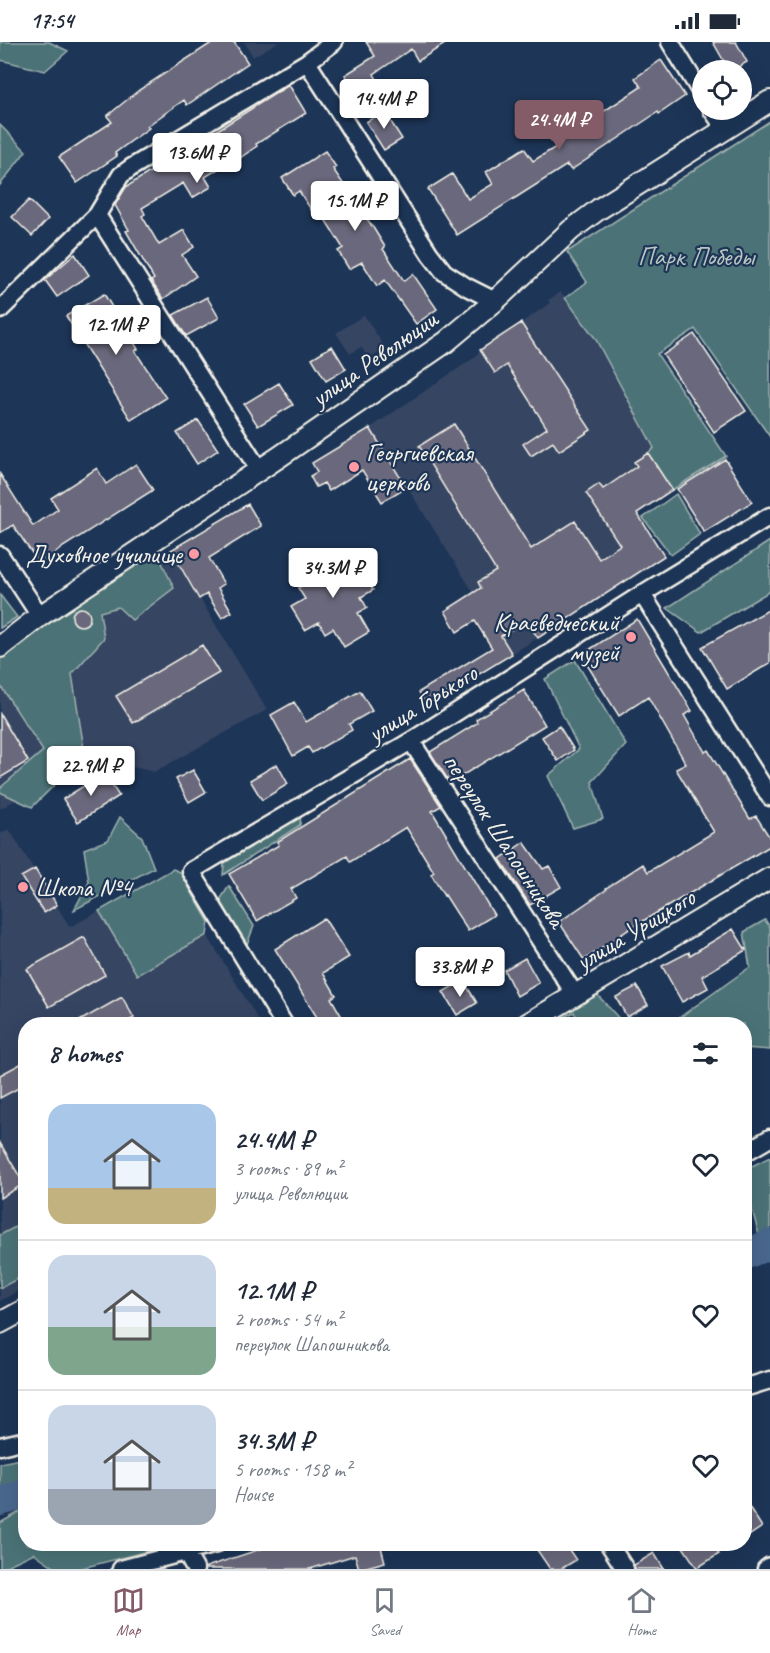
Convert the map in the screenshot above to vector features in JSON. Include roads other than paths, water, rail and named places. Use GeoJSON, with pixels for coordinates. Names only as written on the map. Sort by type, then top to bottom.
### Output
{"type":"FeatureCollection","features":[{"type":"Feature","properties":{"kind":"main road","name":"улица Революции"},"geometry":{"type":"LineString","coordinates":[[0,647],[40,616],[446,342],[495,301],[571,230],[598,209],[770,101]]}},
{"type":"Feature","properties":{"kind":"main road","name":"улица Урицкого"},"geometry":{"type":"LineString","coordinates":[[539,1017],[770,878]]}},
{"type":"Feature","properties":{"kind":"main road"},"geometry":{"type":"LineString","coordinates":[[0,1323],[18,1313]]}},
{"type":"Feature","properties":{"kind":"street"},"geometry":{"type":"LineString","coordinates":[[0,310],[96,216],[121,175],[132,166],[307,62],[334,42]]}},
{"type":"Feature","properties":{"kind":"street"},"geometry":{"type":"LineString","coordinates":[[670,42],[692,78]]}},
{"type":"Feature","properties":{"kind":"street"},"geometry":{"type":"LineString","coordinates":[[307,62],[430,254],[444,272],[495,301]]}},
{"type":"Feature","properties":{"kind":"street"},"geometry":{"type":"LineString","coordinates":[[719,120],[726,130]]}},
{"type":"Feature","properties":{"kind":"street"},"geometry":{"type":"LineString","coordinates":[[96,216],[259,470]]}},
{"type":"Feature","properties":{"kind":"street","name":"улица Горького"},"geometry":{"type":"LineString","coordinates":[[280,1017],[191,871],[411,741],[642,594],[770,516]]}},
{"type":"Feature","properties":{"kind":"street"},"geometry":{"type":"LineString","coordinates":[[0,555],[40,616]]}},
{"type":"Feature","properties":{"kind":"street"},"geometry":{"type":"LineString","coordinates":[[642,594],[770,797]]}},
{"type":"Feature","properties":{"kind":"street","name":"переулок Шапошникова"},"geometry":{"type":"LineString","coordinates":[[411,741],[576,996]]}},
{"type":"Feature","properties":{"kind":"street"},"geometry":{"type":"LineString","coordinates":[[752,1149],[770,1138]]}},
{"type":"Feature","properties":{"kind":"street"},"geometry":{"type":"LineString","coordinates":[[752,1386],[770,1380]]}},
{"type":"Feature","properties":{"kind":"street"},"geometry":{"type":"LineString","coordinates":[[0,1446],[18,1442]]}},
{"type":"Feature","properties":{"kind":"street"},"geometry":{"type":"LineString","coordinates":[[121,1569],[193,1551]]}},
{"type":"Feature","properties":{"kind":"street"},"geometry":{"type":"LineString","coordinates":[[613,1551],[625,1569]]}},
{"type":"Feature","properties":{"kind":"street"},"geometry":{"type":"LineString","coordinates":[[186,1553],[195,1569]]}},
{"type":"Feature","properties":{"kind":"street"},"geometry":{"type":"LineString","coordinates":[[766,1569],[770,1566]]}},
{"type":"Feature","properties":{"kind":"waterway"},"geometry":{"type":"LineString","coordinates":[[752,1252],[770,1244]]}},
{"type":"Feature","properties":{"kind":"waterway"},"geometry":{"type":"LineString","coordinates":[[0,1501],[18,1496]]}},
{"type":"Feature","properties":{"kind":"place","name":"Георгиевская церковь"},"geometry":{"type":"Point","coordinates":[354,467]}},
{"type":"Feature","properties":{"kind":"place","name":"Духовное училище"},"geometry":{"type":"Point","coordinates":[194,554]}},
{"type":"Feature","properties":{"kind":"place","name":"Краеведческий музей"},"geometry":{"type":"Point","coordinates":[631,637]}},
{"type":"Feature","properties":{"kind":"place","name":"Школа №4"},"geometry":{"type":"Point","coordinates":[23,887]}},
{"type":"Feature","properties":{"kind":"park label","name":"Парк Победы"},"geometry":{"type":"Point","coordinates":[696,256]}}]}
